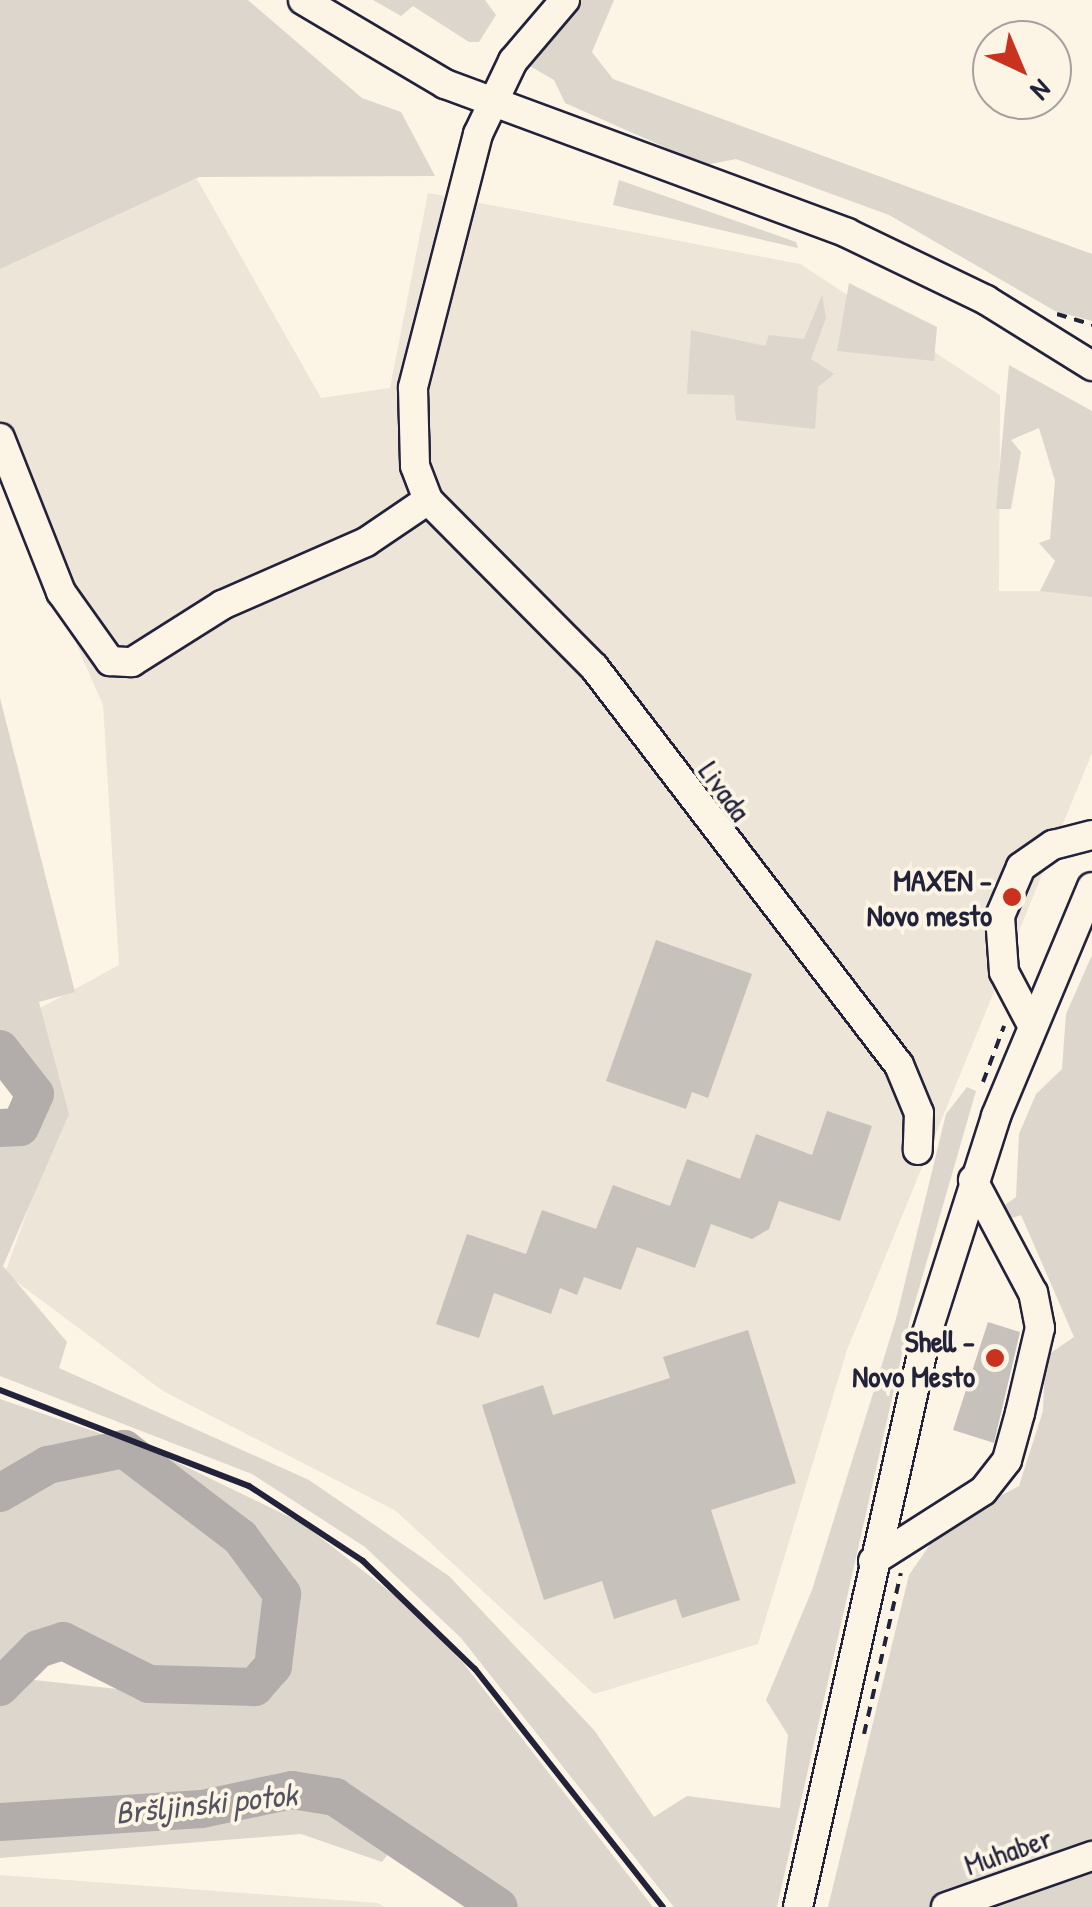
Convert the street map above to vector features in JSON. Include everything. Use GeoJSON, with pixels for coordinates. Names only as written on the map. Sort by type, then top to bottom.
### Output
{"type":"FeatureCollection","features":[{"type":"Feature","properties":{"kind":"street"},"geometry":{"type":"LineString","coordinates":[[303,0],[400,62],[494,102],[848,233],[986,300],[1092,366]]}},
{"type":"Feature","properties":{"kind":"street","name":"Livada"},"geometry":{"type":"LineString","coordinates":[[564,0],[514,61],[494,102],[434,276],[408,427],[428,500],[594,667],[898,1065],[919,1113],[918,1150]]}},
{"type":"Feature","properties":{"kind":"street"},"geometry":{"type":"LineString","coordinates":[[0,438],[61,592],[110,662],[132,662],[222,606],[366,542],[428,500]]}},
{"type":"Feature","properties":{"kind":"street"},"geometry":{"type":"LineString","coordinates":[[1032,1024],[1004,972],[1000,916],[1021,868],[1052,845],[1092,835]]}},
{"type":"Feature","properties":{"kind":"street"},"geometry":{"type":"LineString","coordinates":[[798,1907],[812,1858],[873,1561],[973,1180],[1032,1024],[1092,887]]}},
{"type":"Feature","properties":{"kind":"street"},"geometry":{"type":"LineString","coordinates":[[873,1561],[983,1491],[1007,1460],[1020,1414],[1040,1328],[1033,1293],[973,1180]]}},
{"type":"Feature","properties":{"kind":"street","name":"Muhaber"},"geometry":{"type":"LineString","coordinates":[[946,1907],[1092,1856]]}},
{"type":"Feature","properties":{"kind":"path"},"geometry":{"type":"LineString","coordinates":[[1083,321],[1092,325]]}},
{"type":"Feature","properties":{"kind":"shaded area"},"geometry":{"type":"Polygon","coordinates":[[[0,0],[248,0],[362,98],[401,112],[435,176],[199,177],[0,269],[0,0]]]}},
{"type":"Feature","properties":{"kind":"shaded area"},"geometry":{"type":"Polygon","coordinates":[[[373,0],[485,0],[496,15],[479,42],[469,42],[413,6],[401,16],[373,0]]]}},
{"type":"Feature","properties":{"kind":"shaded area"},"geometry":{"type":"Polygon","coordinates":[[[576,0],[614,0],[592,52],[613,79],[1092,254],[1092,321],[1055,311],[889,215],[736,159],[705,165],[565,103],[554,80],[530,66],[576,0]]]}},
{"type":"Feature","properties":{"kind":"shaded area"},"geometry":{"type":"Polygon","coordinates":[[[197,179],[321,398],[390,388],[428,193],[800,264],[1000,395],[999,591],[1092,591],[1092,753],[847,1350],[758,1644],[594,1694],[396,1511],[163,1391],[5,1273],[57,1129],[13,1023],[119,965],[103,705],[0,469],[0,231],[197,179]]]}},
{"type":"Feature","properties":{"kind":"shaded area"},"geometry":{"type":"Polygon","coordinates":[[[619,180],[796,242],[798,248],[613,205],[619,180]]]}},
{"type":"Feature","properties":{"kind":"shaded area"},"geometry":{"type":"Polygon","coordinates":[[[849,283],[937,327],[934,361],[837,351],[849,283]]]}},
{"type":"Feature","properties":{"kind":"shaded area"},"geometry":{"type":"Polygon","coordinates":[[[822,295],[826,318],[811,359],[834,374],[818,387],[815,429],[736,420],[734,395],[687,394],[691,330],[765,346],[769,335],[804,339],[822,295]]]}},
{"type":"Feature","properties":{"kind":"shaded area"},"geometry":{"type":"Polygon","coordinates":[[[1009,365],[1092,411],[1092,597],[1040,591],[1055,561],[1039,543],[1050,539],[1055,481],[1039,428],[1011,440],[1021,452],[1011,509],[996,509],[1009,365]]]}},
{"type":"Feature","properties":{"kind":"shaded area"},"geometry":{"type":"Polygon","coordinates":[[[0,698],[75,992],[39,1002],[69,1114],[3,1266],[67,1342],[59,1368],[309,1480],[449,1576],[594,1730],[654,1817],[687,1796],[780,1808],[788,1735],[766,1700],[812,1590],[896,1319],[946,1114],[967,1087],[976,1091],[909,1323],[777,1907],[674,1907],[461,1638],[365,1547],[252,1474],[0,1376],[0,1140],[38,1130],[50,1100],[0,1033],[0,698]]]}},
{"type":"Feature","properties":{"kind":"shaded area"},"geometry":{"type":"Polygon","coordinates":[[[1092,955],[1092,1854],[929,1907],[828,1907],[909,1575],[942,1527],[1019,1486],[1043,1411],[1045,1357],[1074,1337],[1021,1215],[1012,1218],[1005,1205],[1016,1197],[1019,1134],[1036,1094],[1062,1069],[1066,1014],[1092,955]]]}},
{"type":"Feature","properties":{"kind":"shaded area"},"geometry":{"type":"Polygon","coordinates":[[[0,1399],[102,1434],[0,1481],[0,1399]]]}},
{"type":"Feature","properties":{"kind":"shaded area"},"geometry":{"type":"Polygon","coordinates":[[[168,1458],[302,1523],[403,1602],[464,1664],[653,1907],[514,1907],[447,1869],[393,1822],[301,1783],[196,1803],[0,1816],[0,1698],[25,1679],[228,1701],[277,1690],[296,1606],[289,1580],[168,1458]]]}},
{"type":"Feature","properties":{"kind":"shaded area"},"geometry":{"type":"Polygon","coordinates":[[[119,1464],[203,1513],[266,1580],[271,1623],[247,1673],[155,1671],[65,1634],[28,1646],[0,1674],[0,1505],[66,1468],[119,1464]]]}},
{"type":"Feature","properties":{"kind":"shaded area"},"geometry":{"type":"Polygon","coordinates":[[[293,1797],[337,1809],[396,1844],[382,1862],[301,1834],[0,1858],[0,1831],[161,1822],[293,1797]]]}},
{"type":"Feature","properties":{"kind":"shaded area"},"geometry":{"type":"Polygon","coordinates":[[[1092,1867],[1092,1907],[966,1907],[1092,1867]]]}},
{"type":"Feature","properties":{"kind":"shaded area"},"geometry":{"type":"Polygon","coordinates":[[[0,1875],[378,1903],[384,1907],[0,1907],[0,1875]]]}},
{"type":"Feature","properties":{"kind":"building"},"geometry":{"type":"Polygon","coordinates":[[[656,940],[752,974],[708,1098],[692,1092],[686,1109],[606,1081],[656,940]]]}},
{"type":"Feature","properties":{"kind":"building"},"geometry":{"type":"Polygon","coordinates":[[[827,1111],[872,1126],[840,1221],[779,1201],[769,1229],[752,1239],[711,1224],[695,1268],[637,1247],[621,1290],[584,1277],[577,1295],[560,1288],[551,1314],[494,1293],[479,1338],[436,1324],[467,1234],[526,1254],[542,1210],[596,1229],[613,1185],[670,1206],[687,1159],[740,1179],[756,1134],[812,1155],[827,1111]]]}},
{"type":"Feature","properties":{"kind":"building"},"geometry":{"type":"Polygon","coordinates":[[[988,1322],[1020,1332],[994,1443],[953,1430],[988,1322]]]}},
{"type":"Feature","properties":{"kind":"building"},"geometry":{"type":"Polygon","coordinates":[[[748,1330],[796,1483],[711,1510],[740,1600],[682,1618],[676,1599],[614,1619],[602,1581],[544,1600],[482,1405],[543,1385],[553,1415],[670,1378],[663,1357],[748,1330]]]}},
{"type":"Feature","properties":{"kind":"waterway","name":"Bršljinski potok"},"geometry":{"type":"LineString","coordinates":[[0,1049],[35,1094],[20,1127],[0,1128]]}},
{"type":"Feature","properties":{"kind":"waterway","name":"Bršljinski potok"},"geometry":{"type":"LineString","coordinates":[[0,1493],[48,1465],[124,1449],[240,1537],[282,1594],[273,1666],[255,1687],[149,1684],[63,1641],[38,1649],[0,1687]]}},
{"type":"Feature","properties":{"kind":"waterway","name":"Bršljinski potok"},"geometry":{"type":"LineString","coordinates":[[0,1822],[202,1809],[292,1790],[335,1797],[499,1907]]}},
{"type":"Feature","properties":{"kind":"railway"},"geometry":{"type":"LineString","coordinates":[[0,1390],[249,1486],[363,1561],[475,1669],[663,1907]]}},
{"type":"Feature","properties":{"kind":"place","name":"MAXEN - Novo mesto"},"geometry":{"type":"Point","coordinates":[1012,897]}},
{"type":"Feature","properties":{"kind":"place","name":"Shell - Novo Mesto"},"geometry":{"type":"Point","coordinates":[995,1358]}}]}
